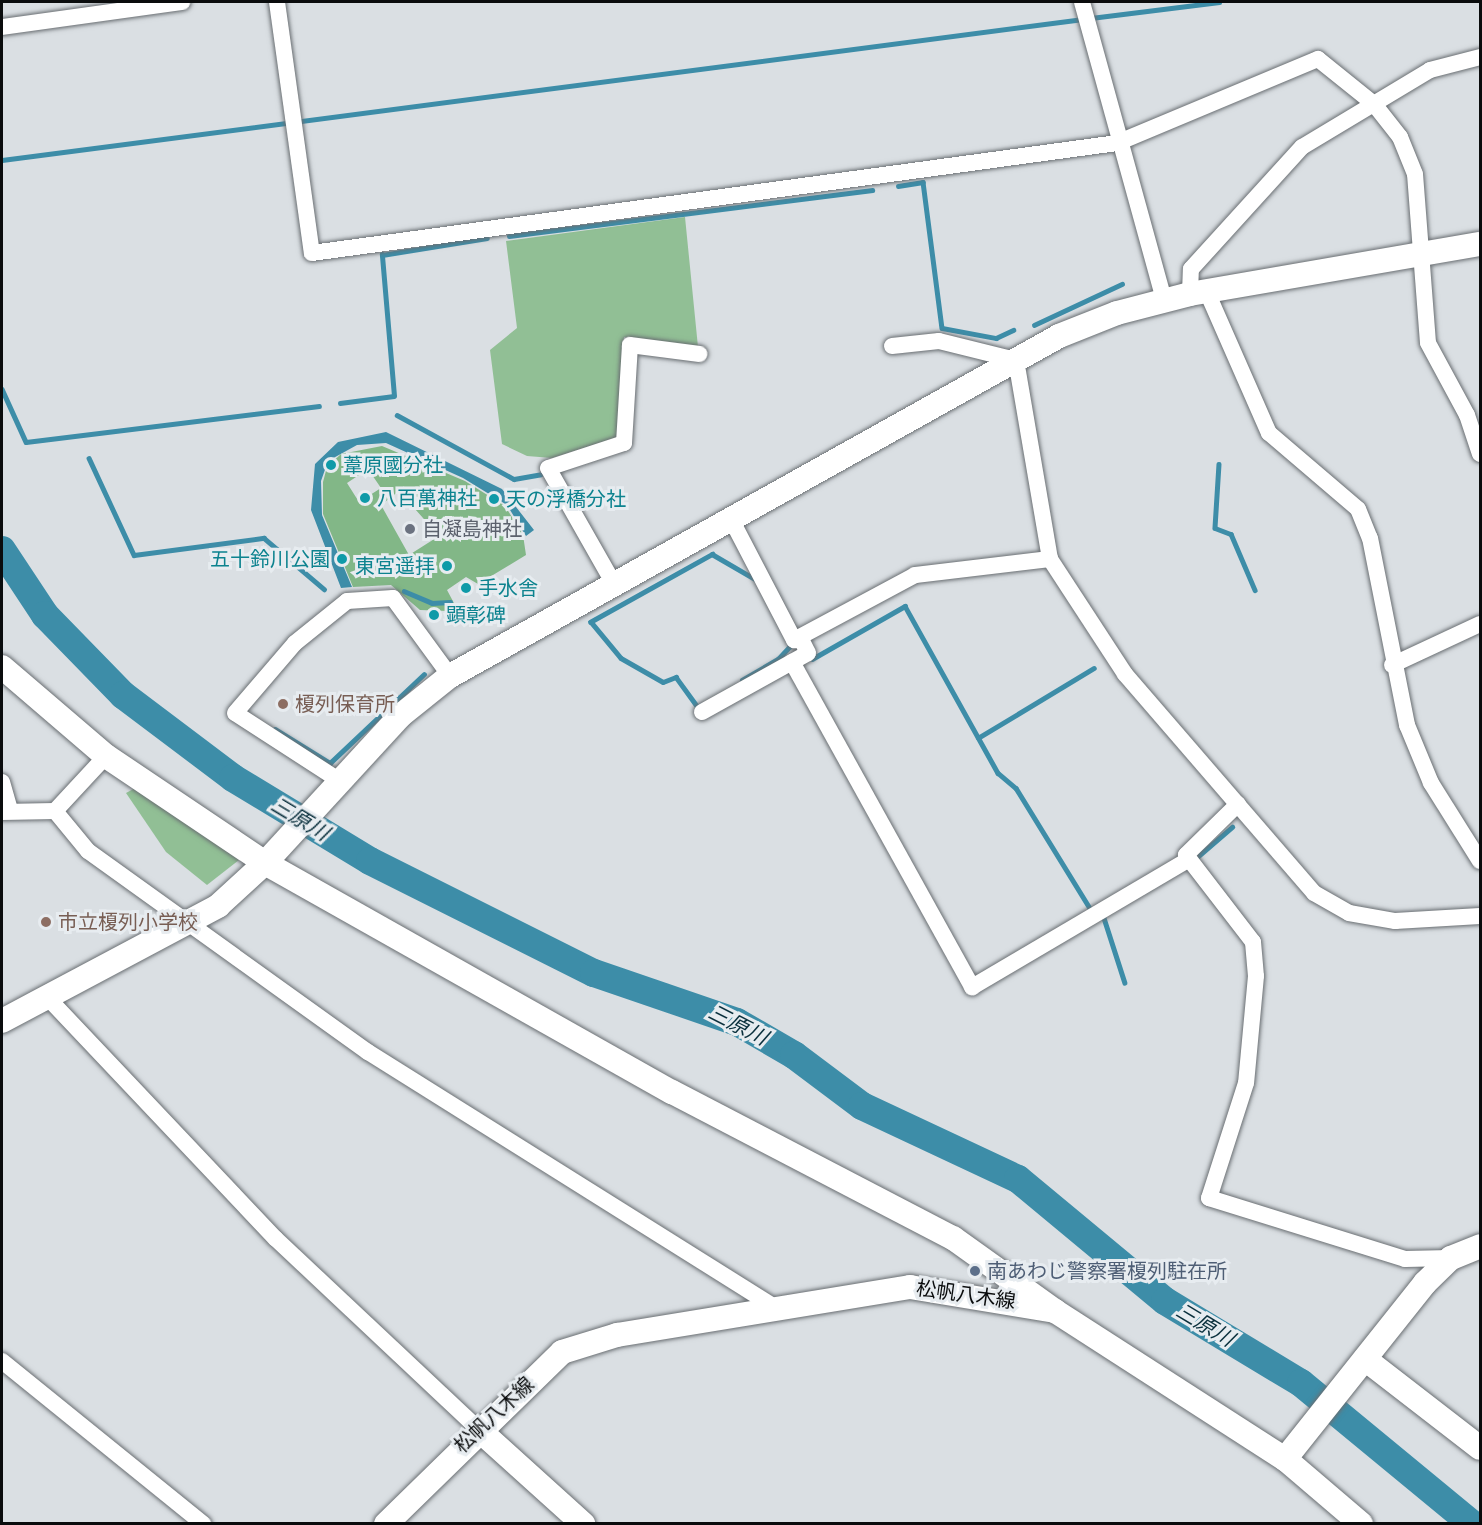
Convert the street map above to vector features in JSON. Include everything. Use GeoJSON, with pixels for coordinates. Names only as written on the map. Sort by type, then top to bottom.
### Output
{"type":"FeatureCollection","features":[{"type":"Feature","properties":{"kind":"street"},"geometry":{"type":"LineString","coordinates":[[2,27],[182,2]]}},
{"type":"Feature","properties":{"kind":"street"},"geometry":{"type":"LineString","coordinates":[[277,2],[312,253],[1117,143],[1318,59],[1374,104],[1400,137],[1415,174],[1418,258],[1428,343],[1467,415],[1480,454]]}},
{"type":"Feature","properties":{"kind":"street"},"geometry":{"type":"LineString","coordinates":[[1082,2],[1117,143],[1164,300]]}},
{"type":"Feature","properties":{"kind":"street"},"geometry":{"type":"LineString","coordinates":[[1480,57],[1431,70],[1302,147],[1191,269],[1199,293],[1269,433],[1358,509],[1370,538],[1392,664],[1407,725],[1431,783],[1480,861]]}},
{"type":"Feature","properties":{"kind":"street"},"geometry":{"type":"LineString","coordinates":[[2,1021],[186,926],[218,906],[273,854],[334,784],[450,676],[730,517],[1016,360],[1088,324],[1164,300],[1418,258],[1480,244]]}},
{"type":"Feature","properties":{"kind":"street"},"geometry":{"type":"LineString","coordinates":[[892,346],[939,341],[1016,360]]}},
{"type":"Feature","properties":{"kind":"street"},"geometry":{"type":"LineString","coordinates":[[614,584],[548,468],[624,444],[630,345],[699,354]]}},
{"type":"Feature","properties":{"kind":"street"},"geometry":{"type":"LineString","coordinates":[[1016,360],[1050,559],[1125,674],[1326,903],[1395,921],[1480,916]]}},
{"type":"Feature","properties":{"kind":"street"},"geometry":{"type":"LineString","coordinates":[[730,517],[794,640],[915,575],[1050,559]]}},
{"type":"Feature","properties":{"kind":"street"},"geometry":{"type":"LineString","coordinates":[[334,784],[235,713],[295,643],[346,601],[393,598],[450,676]]}},
{"type":"Feature","properties":{"kind":"street"},"geometry":{"type":"LineString","coordinates":[[1392,664],[1480,624]]}},
{"type":"Feature","properties":{"kind":"street"},"geometry":{"type":"LineString","coordinates":[[702,712],[808,653],[800,637]]}},
{"type":"Feature","properties":{"kind":"street"},"geometry":{"type":"LineString","coordinates":[[792,662],[972,987],[1188,860]]}},
{"type":"Feature","properties":{"kind":"street"},"geometry":{"type":"LineString","coordinates":[[2,667],[106,756],[682,1098],[952,1238],[1056,1311]]}},
{"type":"Feature","properties":{"kind":"street"},"geometry":{"type":"LineString","coordinates":[[2,782],[6,811],[55,810],[106,756]]}},
{"type":"Feature","properties":{"kind":"street"},"geometry":{"type":"LineString","coordinates":[[1238,804],[1186,855],[1253,942],[1256,976],[1246,1083],[1209,1198],[1406,1259],[1451,1258],[1480,1246]]}},
{"type":"Feature","properties":{"kind":"street"},"geometry":{"type":"LineString","coordinates":[[55,810],[88,851],[186,926],[531,1158],[773,1306]]}},
{"type":"Feature","properties":{"kind":"street"},"geometry":{"type":"LineString","coordinates":[[47,997],[276,1239],[478,1429],[583,1524]]}},
{"type":"Feature","properties":{"kind":"street"},"geometry":{"type":"LineString","coordinates":[[1290,1453],[1451,1258]]}},
{"type":"Feature","properties":{"kind":"street","name":"松帆八木線"},"geometry":{"type":"LineString","coordinates":[[386,1524],[478,1429],[562,1352],[617,1335],[773,1306],[910,1287],[1056,1311],[1290,1453],[1361,1524]]}},
{"type":"Feature","properties":{"kind":"street"},"geometry":{"type":"LineString","coordinates":[[2,1361],[203,1524]]}},
{"type":"Feature","properties":{"kind":"street"},"geometry":{"type":"LineString","coordinates":[[1361,1365],[1480,1448]]}},
{"type":"Feature","properties":{"kind":"green space"},"geometry":{"type":"Polygon","coordinates":[[[685,217],[698,347],[624,337],[619,437],[552,458],[527,456],[502,444],[490,350],[517,328],[506,241],[685,217]]]}},
{"type":"Feature","properties":{"kind":"green space"},"geometry":{"type":"Polygon","coordinates":[[[382,446],[465,481],[505,506],[523,535],[526,555],[478,584],[466,577],[447,590],[455,605],[448,611],[420,610],[391,585],[353,587],[323,514],[323,482],[327,467],[341,454],[382,446]],[[368,469],[347,483],[359,502],[381,488],[368,469]],[[399,491],[381,505],[409,555],[439,536],[399,491]]]}},
{"type":"Feature","properties":{"kind":"green space"},"geometry":{"type":"Polygon","coordinates":[[[137,787],[239,860],[207,885],[166,852],[126,793],[137,787]]]}},
{"type":"Feature","properties":{"kind":"water"},"geometry":{"type":"Polygon","coordinates":[[[386,432],[502,489],[534,530],[526,536],[507,505],[463,478],[386,443],[357,445],[328,461],[321,481],[322,515],[352,587],[341,588],[311,510],[315,464],[338,442],[386,432]]]}},
{"type":"Feature","properties":{"kind":"waterway"},"geometry":{"type":"LineString","coordinates":[[1091,18],[1219,2]]}},
{"type":"Feature","properties":{"kind":"waterway"},"geometry":{"type":"LineString","coordinates":[[2,160],[1083,19]]}},
{"type":"Feature","properties":{"kind":"waterway"},"geometry":{"type":"LineString","coordinates":[[898,186],[923,182],[942,328],[996,338],[1013,330]]}},
{"type":"Feature","properties":{"kind":"waterway"},"geometry":{"type":"LineString","coordinates":[[509,236],[872,190]]}},
{"type":"Feature","properties":{"kind":"waterway"},"geometry":{"type":"LineString","coordinates":[[340,403],[394,396],[382,255],[487,238]]}},
{"type":"Feature","properties":{"kind":"waterway"},"geometry":{"type":"LineString","coordinates":[[1034,325],[1122,284]]}},
{"type":"Feature","properties":{"kind":"waterway"},"geometry":{"type":"LineString","coordinates":[[2,389],[26,442],[319,406]]}},
{"type":"Feature","properties":{"kind":"waterway"},"geometry":{"type":"LineString","coordinates":[[397,415],[514,479],[541,474]]}},
{"type":"Feature","properties":{"kind":"waterway"},"geometry":{"type":"LineString","coordinates":[[89,458],[134,555],[264,538],[324,589]]}},
{"type":"Feature","properties":{"kind":"waterway"},"geometry":{"type":"LineString","coordinates":[[1219,464],[1215,528],[1231,534],[1255,590]]}},
{"type":"Feature","properties":{"kind":"waterway","name":"三原川"},"geometry":{"type":"LineString","coordinates":[[2,550],[45,615],[123,695],[233,778],[370,861],[594,973],[737,1022],[794,1055],[862,1106],[1018,1179],[1165,1301],[1301,1383],[1472,1524]]}},
{"type":"Feature","properties":{"kind":"waterway"},"geometry":{"type":"LineString","coordinates":[[590,622],[712,554],[755,579]]}},
{"type":"Feature","properties":{"kind":"waterway"},"geometry":{"type":"LineString","coordinates":[[404,591],[432,603],[450,602]]}},
{"type":"Feature","properties":{"kind":"waterway"},"geometry":{"type":"LineString","coordinates":[[812,659],[905,606],[998,773],[1016,788],[1093,913]]}},
{"type":"Feature","properties":{"kind":"waterway"},"geometry":{"type":"LineString","coordinates":[[592,623],[621,658],[663,682],[676,677],[698,707],[702,705]]}},
{"type":"Feature","properties":{"kind":"waterway"},"geometry":{"type":"LineString","coordinates":[[742,680],[778,659],[793,643]]}},
{"type":"Feature","properties":{"kind":"waterway"},"geometry":{"type":"LineString","coordinates":[[978,738],[1094,668]]}},
{"type":"Feature","properties":{"kind":"waterway"},"geometry":{"type":"LineString","coordinates":[[275,729],[330,763],[424,674]]}},
{"type":"Feature","properties":{"kind":"waterway"},"geometry":{"type":"LineString","coordinates":[[1195,859],[1232,827]]}},
{"type":"Feature","properties":{"kind":"waterway"},"geometry":{"type":"LineString","coordinates":[[1103,915],[1125,983]]}},
{"type":"Feature","properties":{"kind":"place","name":"葦原國分社"},"geometry":{"type":"Point","coordinates":[331,465]}},
{"type":"Feature","properties":{"kind":"place","name":"八百萬神社"},"geometry":{"type":"Point","coordinates":[365,498]}},
{"type":"Feature","properties":{"kind":"place","name":"天の浮橋分社"},"geometry":{"type":"Point","coordinates":[494,499]}},
{"type":"Feature","properties":{"kind":"place","name":"自凝島神社"},"geometry":{"type":"Point","coordinates":[410,529]}},
{"type":"Feature","properties":{"kind":"place","name":"五十鈴川公園"},"geometry":{"type":"Point","coordinates":[342,559]}},
{"type":"Feature","properties":{"kind":"place","name":"東宮遥拝"},"geometry":{"type":"Point","coordinates":[447,566]}},
{"type":"Feature","properties":{"kind":"place","name":"手水舎"},"geometry":{"type":"Point","coordinates":[466,588]}},
{"type":"Feature","properties":{"kind":"place","name":"顕彰碑"},"geometry":{"type":"Point","coordinates":[434,615]}},
{"type":"Feature","properties":{"kind":"place","name":"榎列保育所"},"geometry":{"type":"Point","coordinates":[283,704]}},
{"type":"Feature","properties":{"kind":"place","name":"市立榎列小学校"},"geometry":{"type":"Point","coordinates":[46,922]}},
{"type":"Feature","properties":{"kind":"place","name":"南あわじ警察署榎列駐在所"},"geometry":{"type":"Point","coordinates":[975,1271]}}]}
